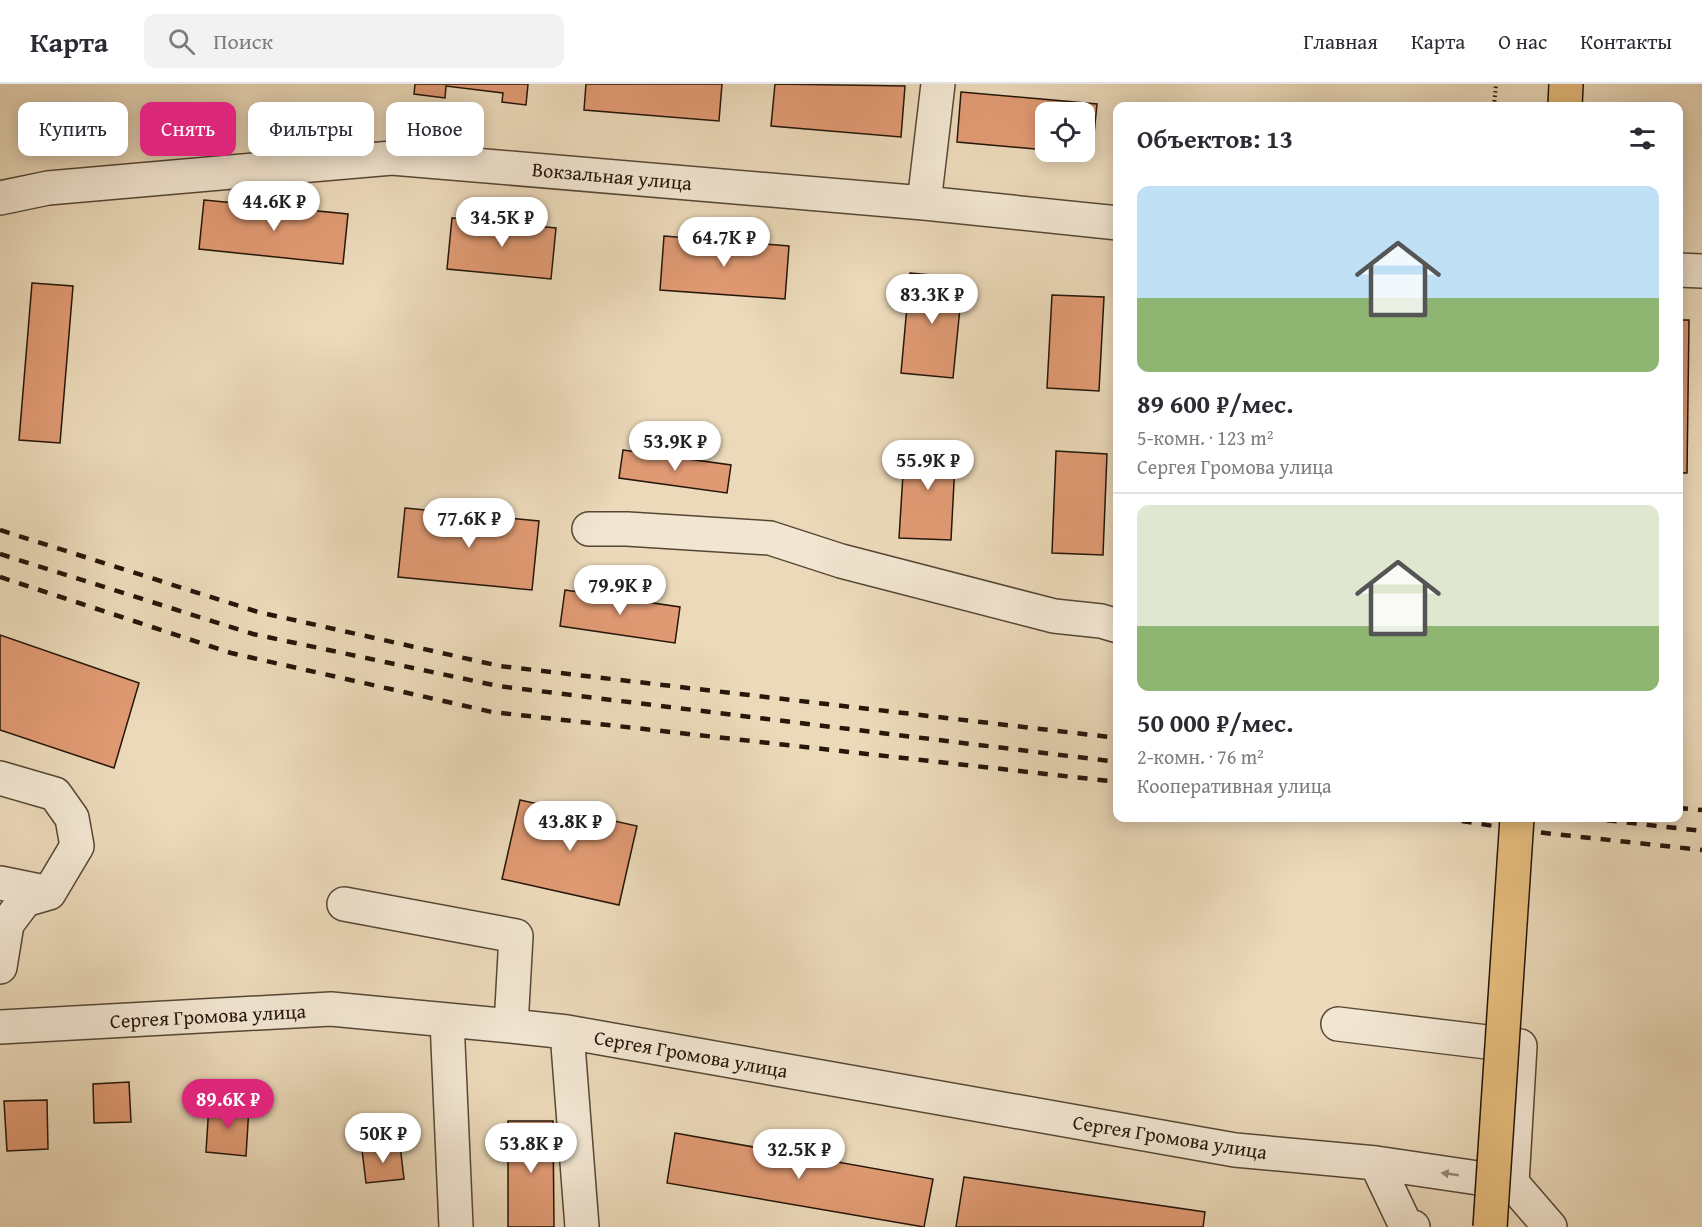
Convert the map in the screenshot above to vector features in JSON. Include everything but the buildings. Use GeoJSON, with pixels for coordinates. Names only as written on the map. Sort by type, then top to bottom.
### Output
{"type":"FeatureCollection","features":[{"type":"Feature","properties":{"kind":"main road"},"geometry":{"type":"LineString","coordinates":[[1565,102],[1566,84]]}},
{"type":"Feature","properties":{"kind":"main road"},"geometry":{"type":"LineString","coordinates":[[1490,1227],[1517,822]]}},
{"type":"Feature","properties":{"kind":"street"},"geometry":{"type":"LineString","coordinates":[[924,203],[938,84]]}},
{"type":"Feature","properties":{"kind":"street","name":"Вокзальная улица"},"geometry":{"type":"LineString","coordinates":[[0,198],[48,188],[392,158],[924,203],[1113,222]]}},
{"type":"Feature","properties":{"kind":"street"},"geometry":{"type":"LineString","coordinates":[[1683,270],[1702,271]]}},
{"type":"Feature","properties":{"kind":"street"},"geometry":{"type":"LineString","coordinates":[[589,529],[627,529],[770,538],[841,561],[1054,616],[1113,625]]}},
{"type":"Feature","properties":{"kind":"street"},"geometry":{"type":"LineString","coordinates":[[0,778],[55,794],[72,818],[77,846],[49,893],[26,900],[7,924],[0,967]]}},
{"type":"Feature","properties":{"kind":"street"},"geometry":{"type":"LineString","coordinates":[[0,883],[49,893]]}},
{"type":"Feature","properties":{"kind":"street"},"geometry":{"type":"LineString","coordinates":[[344,904],[516,936],[511,1026]]}},
{"type":"Feature","properties":{"kind":"street","name":"Сергея Громова улица"},"geometry":{"type":"LineString","coordinates":[[0,1027],[331,1009],[511,1026],[567,1032],[1235,1150],[1376,1163],[1512,1183]]}},
{"type":"Feature","properties":{"kind":"street"},"geometry":{"type":"LineString","coordinates":[[447,1020],[456,1227]]}},
{"type":"Feature","properties":{"kind":"street"},"geometry":{"type":"LineString","coordinates":[[1338,1024],[1520,1046],[1512,1183],[1550,1227]]}},
{"type":"Feature","properties":{"kind":"street"},"geometry":{"type":"LineString","coordinates":[[567,1032],[582,1227]]}},
{"type":"Feature","properties":{"kind":"street"},"geometry":{"type":"LineString","coordinates":[[1376,1163],[1408,1227]]}},
{"type":"Feature","properties":{"kind":"path"},"geometry":{"type":"LineString","coordinates":[[1494,102],[1496,84]]}},
{"type":"Feature","properties":{"kind":"railway"},"geometry":{"type":"LineString","coordinates":[[0,530],[258,612],[500,666],[1113,737]]}},
{"type":"Feature","properties":{"kind":"railway"},"geometry":{"type":"LineString","coordinates":[[0,554],[253,634],[498,686],[1113,761]]}},
{"type":"Feature","properties":{"kind":"railway"},"geometry":{"type":"LineString","coordinates":[[0,577],[231,653],[492,712],[1113,781]]}},
{"type":"Feature","properties":{"kind":"railway"},"geometry":{"type":"LineString","coordinates":[[1683,808],[1702,810]]}},
{"type":"Feature","properties":{"kind":"railway"},"geometry":{"type":"LineString","coordinates":[[1468,822],[1526,831],[1702,850]]}},
{"type":"Feature","properties":{"kind":"railway"},"geometry":{"type":"LineString","coordinates":[[1622,822],[1702,831]]}}]}
